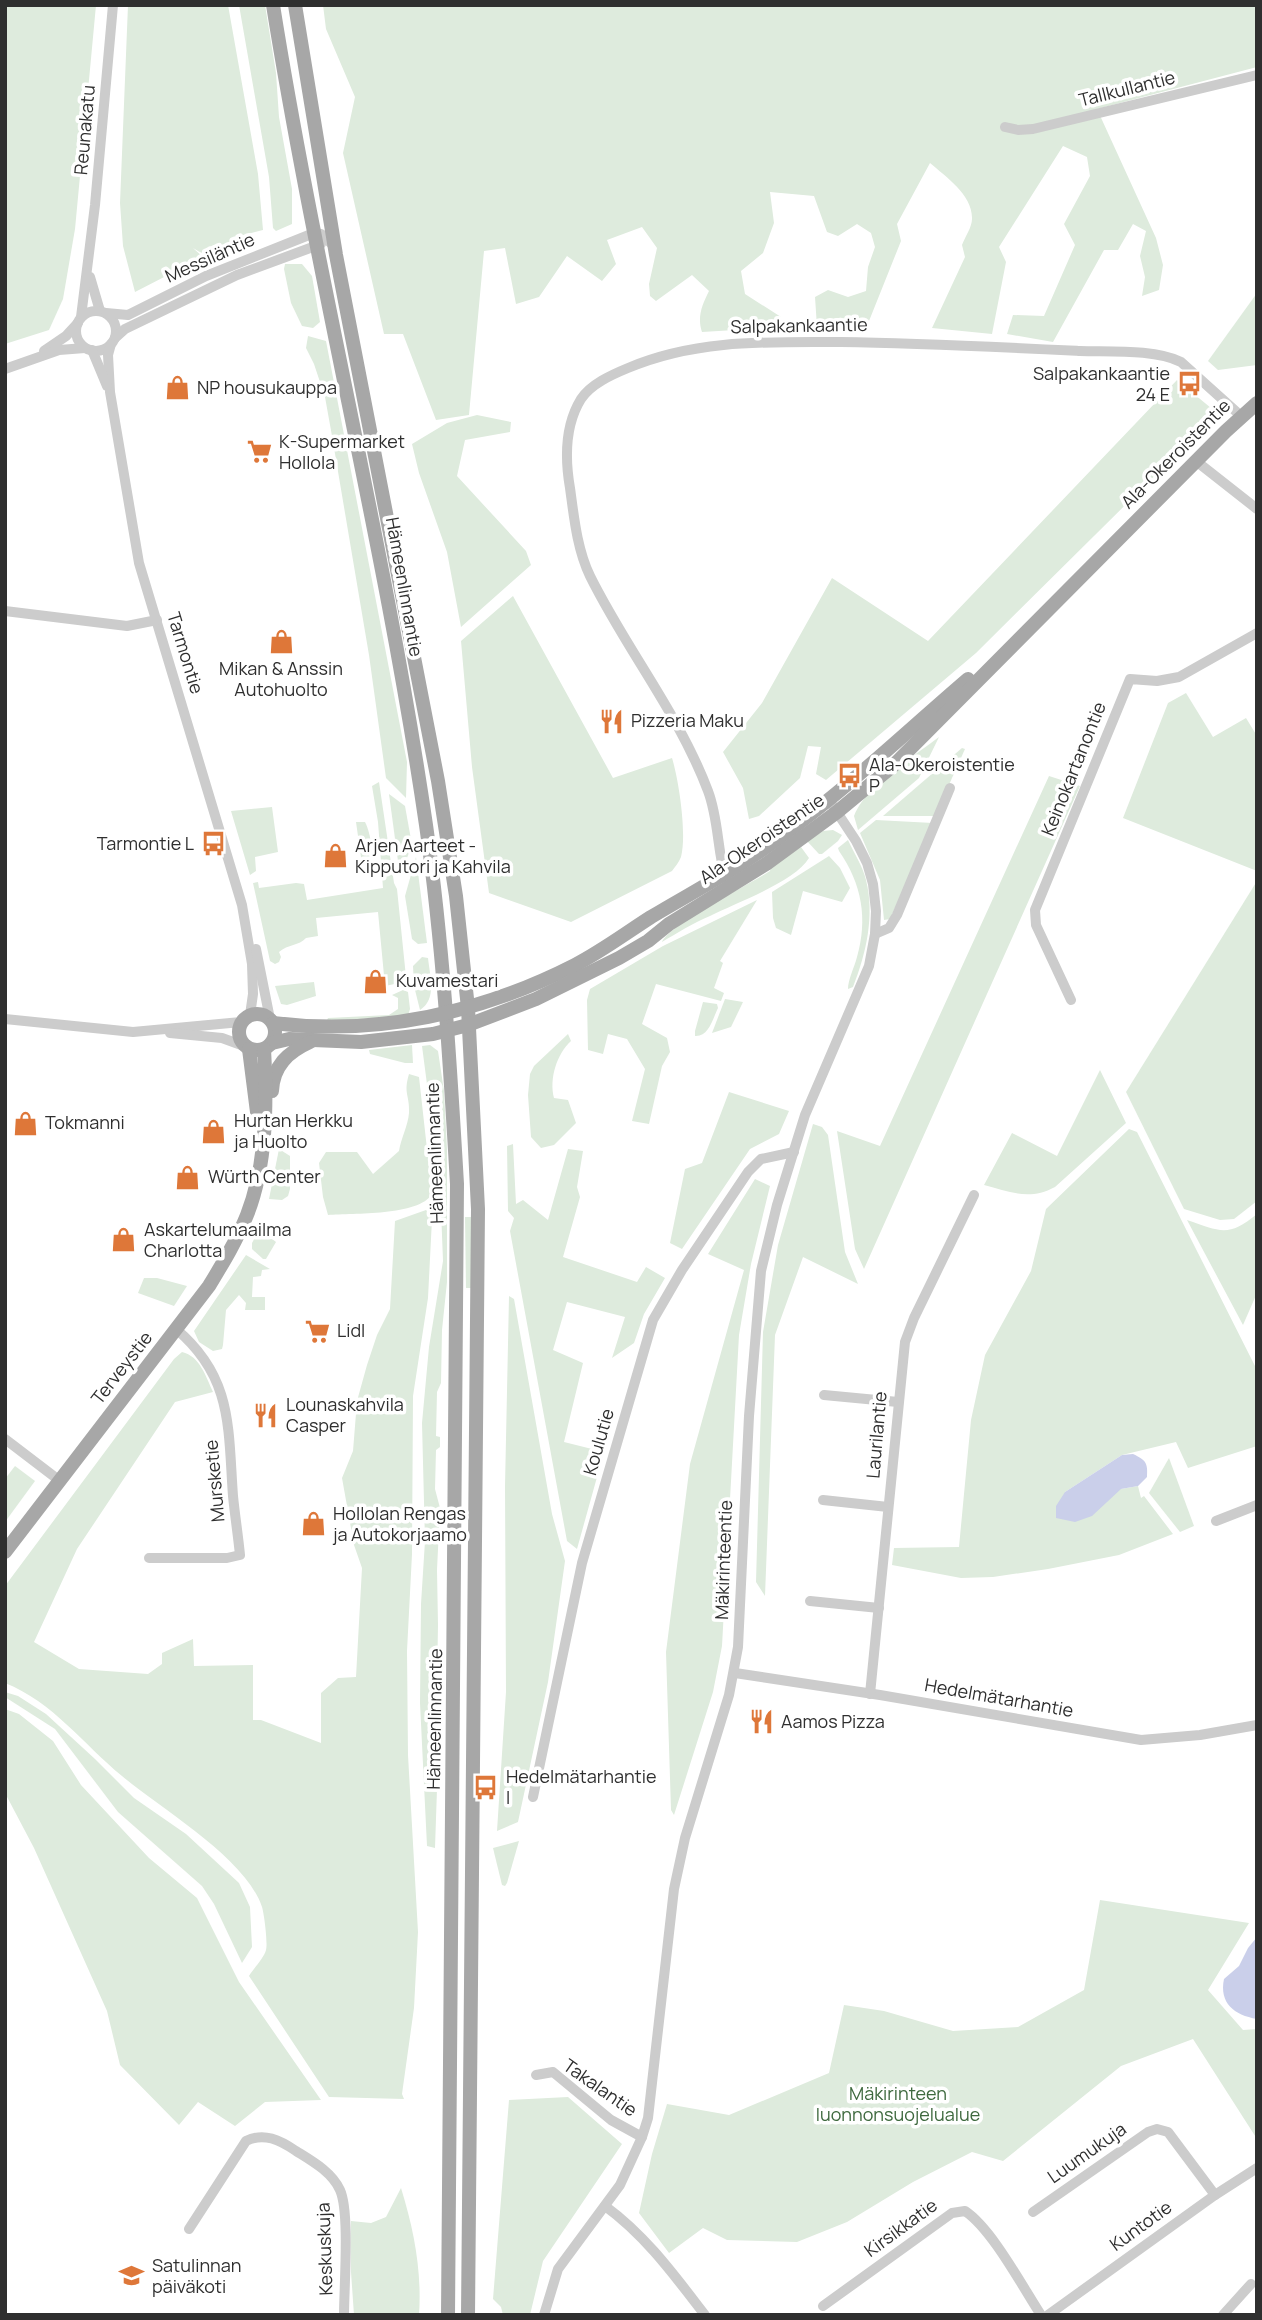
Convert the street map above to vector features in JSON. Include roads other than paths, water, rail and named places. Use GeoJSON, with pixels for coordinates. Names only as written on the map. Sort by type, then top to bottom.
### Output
{"type":"FeatureCollection","features":[{"type":"Feature","properties":{"kind":"main road","name":"Hämeenlinnantie"},"geometry":{"type":"LineString","coordinates":[[273,5],[325,238],[438,781],[456,896],[468,1008],[478,1235],[468,2315]]}},
{"type":"Feature","properties":{"kind":"main road","name":"Hämeenlinnantie"},"geometry":{"type":"LineString","coordinates":[[295,5],[325,238],[419,780],[447,1013],[457,1184],[449,2315]]}},
{"type":"Feature","properties":{"kind":"main road","name":"Ala-Okeroistentie"},"geometry":{"type":"LineString","coordinates":[[268,1046],[289,1040],[361,1042],[468,1025],[536,999],[648,941],[755,855],[833,806],[1034,622],[1257,403]]}},
{"type":"Feature","properties":{"kind":"main road","name":"Ala-Okeroistentie"},"geometry":{"type":"LineString","coordinates":[[272,1021],[361,1027],[390,1025],[482,1005],[576,964],[726,880]]}},
{"type":"Feature","properties":{"kind":"main road"},"geometry":{"type":"LineString","coordinates":[[261,1014],[272,1021],[275,1033],[268,1046],[246,1047],[239,1032],[246,1019],[261,1014]]}},
{"type":"Feature","properties":{"kind":"main road","name":"Terveystie"},"geometry":{"type":"LineString","coordinates":[[5,1552],[209,1286],[231,1249],[261,1178],[270,1140],[275,1069],[295,1049],[314,1041]]}},
{"type":"Feature","properties":{"kind":"main road","name":"Terveystie"},"geometry":{"type":"LineString","coordinates":[[255,1192],[264,1133],[268,1046]]}},
{"type":"Feature","properties":{"kind":"main road","name":"Terveystie"},"geometry":{"type":"LineString","coordinates":[[246,1047],[257,1109],[252,1185],[255,1192]]}},
{"type":"Feature","properties":{"kind":"street","name":"Reunakatu"},"geometry":{"type":"LineString","coordinates":[[79,320],[89,257],[113,5]]}},
{"type":"Feature","properties":{"kind":"street","name":"Tallkullantie"},"geometry":{"type":"LineString","coordinates":[[1005,128],[1033,130],[1257,75]]}},
{"type":"Feature","properties":{"kind":"street","name":"Messiläntie"},"geometry":{"type":"LineString","coordinates":[[103,312],[128,315],[206,276],[325,238]]}},
{"type":"Feature","properties":{"kind":"street","name":"Messiläntie"},"geometry":{"type":"LineString","coordinates":[[113,341],[133,325],[211,287],[325,238]]}},
{"type":"Feature","properties":{"kind":"street","name":"Reunakatu"},"geometry":{"type":"LineString","coordinates":[[89,257],[91,285],[103,312]]}},
{"type":"Feature","properties":{"kind":"street"},"geometry":{"type":"LineString","coordinates":[[5,369],[65,348],[101,350],[113,341],[114,322],[103,312],[87,313],[65,336],[33,358]]}},
{"type":"Feature","properties":{"kind":"street"},"geometry":{"type":"LineString","coordinates":[[79,320],[77,337],[88,349]]}},
{"type":"Feature","properties":{"kind":"street","name":"Tarmontie"},"geometry":{"type":"LineString","coordinates":[[113,341],[108,355],[110,393],[139,563],[253,936],[272,1021]]}},
{"type":"Feature","properties":{"kind":"street","name":"Salpakankaantie"},"geometry":{"type":"LineString","coordinates":[[726,880],[709,793],[659,695],[589,575],[577,538],[567,451],[571,422],[582,398],[595,386],[612,374],[676,351],[746,341],[899,343],[1059,350],[1170,356],[1181,362],[1241,416]]}},
{"type":"Feature","properties":{"kind":"street","name":"Tarmontie"},"geometry":{"type":"LineString","coordinates":[[88,349],[110,393]]}},
{"type":"Feature","properties":{"kind":"street"},"geometry":{"type":"LineString","coordinates":[[1196,461],[1257,509]]}},
{"type":"Feature","properties":{"kind":"street"},"geometry":{"type":"LineString","coordinates":[[5,611],[127,626],[157,620]]}},
{"type":"Feature","properties":{"kind":"street","name":"Keinokartanontie"},"geometry":{"type":"LineString","coordinates":[[1071,1000],[1036,925],[1035,910],[1130,679],[1157,681],[1179,677],[1257,634]]}},
{"type":"Feature","properties":{"kind":"street"},"geometry":{"type":"LineString","coordinates":[[875,934],[890,928],[897,915],[950,788]]}},
{"type":"Feature","properties":{"kind":"street","name":"Mäkirinteentie"},"geometry":{"type":"LineString","coordinates":[[544,2315],[558,2269],[620,2185],[648,2118],[674,1889],[685,1838],[734,1673],[738,1647],[749,1416],[760,1284],[777,1205],[794,1152],[814,1093],[869,966],[875,934],[873,884],[867,863],[833,806]]}},
{"type":"Feature","properties":{"kind":"street","name":"Tarmontie"},"geometry":{"type":"LineString","coordinates":[[246,920],[253,994],[246,1019]]}},
{"type":"Feature","properties":{"kind":"street"},"geometry":{"type":"LineString","coordinates":[[5,1019],[133,1032],[246,1019]]}},
{"type":"Feature","properties":{"kind":"street"},"geometry":{"type":"LineString","coordinates":[[150,1031],[222,1038],[246,1047]]}},
{"type":"Feature","properties":{"kind":"street","name":"Koulutie"},"geometry":{"type":"LineString","coordinates":[[533,1797],[582,1563],[653,1320],[682,1270],[748,1172],[761,1159],[783,1152],[794,1152]]}},
{"type":"Feature","properties":{"kind":"street","name":"Laurilantie"},"geometry":{"type":"LineString","coordinates":[[870,1695],[902,1357],[908,1331],[974,1195]]}},
{"type":"Feature","properties":{"kind":"street","name":"Mursketie"},"geometry":{"type":"LineString","coordinates":[[149,1558],[227,1558],[240,1555],[227,1412],[220,1387],[202,1357],[176,1329]]}},
{"type":"Feature","properties":{"kind":"street"},"geometry":{"type":"LineString","coordinates":[[824,1395],[898,1402]]}},
{"type":"Feature","properties":{"kind":"street"},"geometry":{"type":"LineString","coordinates":[[5,1439],[60,1481]]}},
{"type":"Feature","properties":{"kind":"street"},"geometry":{"type":"LineString","coordinates":[[824,1500],[888,1507]]}},
{"type":"Feature","properties":{"kind":"street"},"geometry":{"type":"LineString","coordinates":[[1216,1521],[1257,1505]]}},
{"type":"Feature","properties":{"kind":"street"},"geometry":{"type":"LineString","coordinates":[[810,1601],[879,1608]]}},
{"type":"Feature","properties":{"kind":"street","name":"Hedelmätarhantie"},"geometry":{"type":"LineString","coordinates":[[734,1673],[1141,1740],[1200,1735],[1257,1725]]}},
{"type":"Feature","properties":{"kind":"street","name":"Takalantie"},"geometry":{"type":"LineString","coordinates":[[536,2075],[553,2072],[611,2120],[642,2137]]}},
{"type":"Feature","properties":{"kind":"street","name":"Luumukuja"},"geometry":{"type":"LineString","coordinates":[[1033,2213],[1148,2132],[1157,2129],[1168,2132],[1215,2195]]}},
{"type":"Feature","properties":{"kind":"street","name":"Keskuskuja"},"geometry":{"type":"LineString","coordinates":[[189,2229],[246,2141],[265,2136],[286,2144],[328,2173],[340,2190],[345,2207],[344,2315]]}},
{"type":"Feature","properties":{"kind":"street","name":"Kuntotie"},"geometry":{"type":"LineString","coordinates":[[1048,2315],[1257,2168]]}},
{"type":"Feature","properties":{"kind":"street"},"geometry":{"type":"LineString","coordinates":[[605,2206],[662,2258],[705,2315]]}},
{"type":"Feature","properties":{"kind":"street","name":"Kirsikkatie"},"geometry":{"type":"LineString","coordinates":[[823,2306],[952,2213],[965,2211],[973,2216],[994,2243],[1041,2315]]}},
{"type":"Feature","properties":{"kind":"street"},"geometry":{"type":"LineString","coordinates":[[1223,2315],[1251,2284]]}},
{"type":"Feature","properties":{"kind":"water"},"geometry":{"type":"Polygon","coordinates":[[[1133,1454],[1145,1462],[1147,1468],[1147,1477],[1138,1486],[1121,1489],[1092,1516],[1075,1522],[1056,1518],[1056,1506],[1065,1492],[1122,1455],[1133,1454]]]}},
{"type":"Feature","properties":{"kind":"water"},"geometry":{"type":"Polygon","coordinates":[[[1257,1937],[1257,2019],[1230,2007],[1223,1987],[1224,1979],[1239,1966],[1257,1937]]]}},
{"type":"Feature","properties":{"kind":"place","name":"Salpakankaantie 24 E"},"geometry":{"type":"Point","coordinates":[1190,384]}},
{"type":"Feature","properties":{"kind":"place","name":"NP housukauppa"},"geometry":{"type":"Point","coordinates":[177,388]}},
{"type":"Feature","properties":{"kind":"place","name":"K-Supermarket Hollola"},"geometry":{"type":"Point","coordinates":[259,452]}},
{"type":"Feature","properties":{"kind":"place","name":"Mikan & Anssin Autohuolto"},"geometry":{"type":"Point","coordinates":[281,642]}},
{"type":"Feature","properties":{"kind":"place","name":"Pizzeria Maku"},"geometry":{"type":"Point","coordinates":[611,721]}},
{"type":"Feature","properties":{"kind":"place","name":"Ala-Okeroistentie P"},"geometry":{"type":"Point","coordinates":[849,775]}},
{"type":"Feature","properties":{"kind":"place","name":"Tarmontie L"},"geometry":{"type":"Point","coordinates":[214,844]}},
{"type":"Feature","properties":{"kind":"place","name":"Arjen Aarteet - Kipputori ja Kahvila"},"geometry":{"type":"Point","coordinates":[335,856]}},
{"type":"Feature","properties":{"kind":"place","name":"Kuvamestari"},"geometry":{"type":"Point","coordinates":[376,981]}},
{"type":"Feature","properties":{"kind":"place","name":"Tokmanni"},"geometry":{"type":"Point","coordinates":[25,1123]}},
{"type":"Feature","properties":{"kind":"place","name":"Hurtan Herkku ja Huolto"},"geometry":{"type":"Point","coordinates":[214,1131]}},
{"type":"Feature","properties":{"kind":"place","name":"Würth Center"},"geometry":{"type":"Point","coordinates":[188,1177]}},
{"type":"Feature","properties":{"kind":"place","name":"Askartelumaailma Charlotta"},"geometry":{"type":"Point","coordinates":[124,1240]}},
{"type":"Feature","properties":{"kind":"place","name":"Lidl"},"geometry":{"type":"Point","coordinates":[317,1331]}},
{"type":"Feature","properties":{"kind":"place","name":"Lounaskahvila Casper"},"geometry":{"type":"Point","coordinates":[266,1415]}},
{"type":"Feature","properties":{"kind":"place","name":"Hollolan Rengas ja Autokorjaamo"},"geometry":{"type":"Point","coordinates":[313,1524]}},
{"type":"Feature","properties":{"kind":"place","name":"Aamos Pizza"},"geometry":{"type":"Point","coordinates":[761,1722]}},
{"type":"Feature","properties":{"kind":"place","name":"Hedelmätarhantie I"},"geometry":{"type":"Point","coordinates":[486,1787]}},
{"type":"Feature","properties":{"kind":"place","name":"Satulinnan päiväkoti"},"geometry":{"type":"Point","coordinates":[132,2276]}},
{"type":"Feature","properties":{"kind":"park label","name":"Mäkirinteen luonnonsuojelualue"},"geometry":{"type":"Point","coordinates":[898,2104]}}]}
